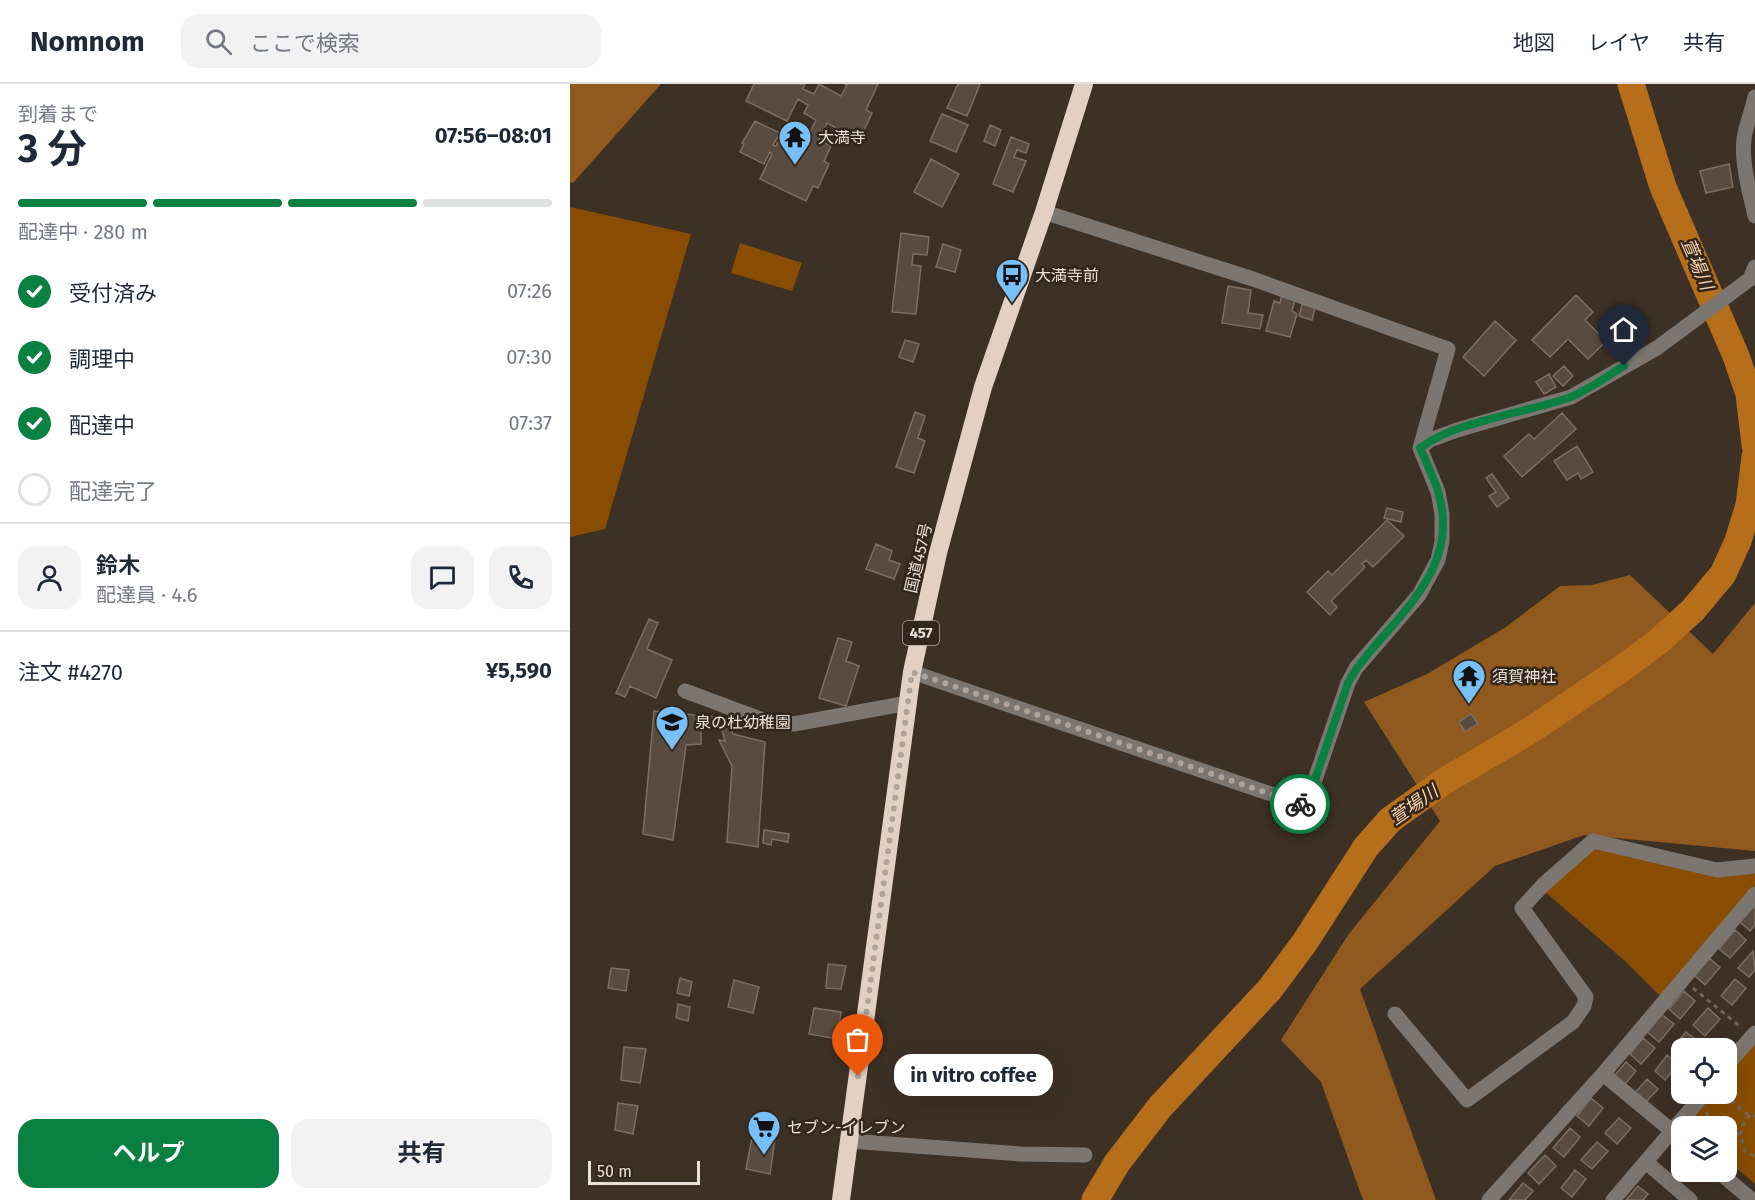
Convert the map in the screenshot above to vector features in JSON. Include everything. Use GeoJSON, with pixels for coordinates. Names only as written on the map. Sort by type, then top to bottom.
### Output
{"type":"FeatureCollection","features":[{"type":"Feature","properties":{"kind":"highway","name":"国道457号"},"geometry":{"type":"LineString","coordinates":[[842,1200],[912,672],[938,552],[983,387],[1044,212],[1084,84]]}},
{"type":"Feature","properties":{"kind":"street"},"geometry":{"type":"LineString","coordinates":[[1755,97],[1744,143],[1748,183],[1755,216]]}},
{"type":"Feature","properties":{"kind":"street"},"geometry":{"type":"LineString","coordinates":[[912,672],[1306,806],[1348,683],[1356,668],[1419,595],[1438,560],[1442,541],[1442,514],[1438,492],[1420,448],[1448,349],[1253,279],[1044,212]]}},
{"type":"Feature","properties":{"kind":"street"},"geometry":{"type":"LineString","coordinates":[[1420,448],[1430,440],[1457,430],[1571,397],[1671,338],[1752,273]]}},
{"type":"Feature","properties":{"kind":"street"},"geometry":{"type":"LineString","coordinates":[[685,691],[763,720],[794,724],[908,703]]}},
{"type":"Feature","properties":{"kind":"street"},"geometry":{"type":"LineString","coordinates":[[1395,1014],[1467,1100],[1573,1022],[1584,1006],[1586,997],[1522,908],[1543,885],[1593,841],[1717,870],[1755,866]]}},
{"type":"Feature","properties":{"kind":"street"},"geometry":{"type":"LineString","coordinates":[[1489,1200],[1603,1074],[1755,894]]}},
{"type":"Feature","properties":{"kind":"street"},"geometry":{"type":"LineString","coordinates":[[1737,1054],[1754,1035]]}},
{"type":"Feature","properties":{"kind":"street"},"geometry":{"type":"LineString","coordinates":[[1603,1074],[1671,1130]]}},
{"type":"Feature","properties":{"kind":"street"},"geometry":{"type":"LineString","coordinates":[[1613,1200],[1646,1162],[1671,1140]]}},
{"type":"Feature","properties":{"kind":"street"},"geometry":{"type":"LineString","coordinates":[[850,1141],[1020,1154],[1085,1155]]}},
{"type":"Feature","properties":{"kind":"street"},"geometry":{"type":"LineString","coordinates":[[1646,1162],[1690,1200]]}},
{"type":"Feature","properties":{"kind":"street"},"geometry":{"type":"LineString","coordinates":[[1731,1182],[1752,1200]]}},
{"type":"Feature","properties":{"kind":"path"},"geometry":{"type":"LineString","coordinates":[[1683,980],[1754,1035]]}},
{"type":"Feature","properties":{"kind":"path"},"geometry":{"type":"LineString","coordinates":[[1734,1104],[1755,1116]]}},
{"type":"Feature","properties":{"kind":"path"},"geometry":{"type":"LineString","coordinates":[[1750,1115],[1742,1124],[1740,1134],[1744,1151],[1755,1157]]}},
{"type":"Feature","properties":{"kind":"shaded area"},"geometry":{"type":"Polygon","coordinates":[[[570,84],[661,84],[573,183],[570,182],[570,84]]]}},
{"type":"Feature","properties":{"kind":"shaded area"},"geometry":{"type":"Polygon","coordinates":[[[570,207],[691,234],[605,529],[570,537],[570,207]]]}},
{"type":"Feature","properties":{"kind":"shaded area"},"geometry":{"type":"Polygon","coordinates":[[[740,243],[802,263],[792,291],[731,273],[740,243]]]}},
{"type":"Feature","properties":{"kind":"shaded area"},"geometry":{"type":"Polygon","coordinates":[[[1630,575],[1713,654],[1755,603],[1755,851],[1584,835],[1495,866],[1360,989],[1436,1200],[1363,1200],[1321,1082],[1281,1040],[1348,935],[1440,821],[1364,702],[1427,674],[1506,627],[1560,586],[1592,585],[1630,575]]]}},
{"type":"Feature","properties":{"kind":"shaded area"},"geometry":{"type":"Polygon","coordinates":[[[1593,847],[1755,869],[1755,885],[1660,996],[1625,961],[1544,891],[1593,847]]]}},
{"type":"Feature","properties":{"kind":"shaded area"},"geometry":{"type":"Polygon","coordinates":[[[1755,1041],[1755,1184],[1737,1169],[1737,1116],[1694,1116],[1702,1104],[1737,1104],[1737,1062],[1755,1041]]]}},
{"type":"Feature","properties":{"kind":"building"},"geometry":{"type":"Polygon","coordinates":[[[754,84],[805,84],[803,89],[814,94],[819,84],[841,96],[847,85],[844,84],[878,84],[866,110],[872,113],[859,141],[827,123],[819,140],[831,146],[824,161],[829,164],[818,188],[813,186],[806,201],[760,179],[772,154],[770,152],[764,164],[740,152],[744,144],[742,143],[755,121],[780,133],[773,145],[776,146],[788,122],[810,132],[816,120],[804,113],[808,105],[798,99],[787,121],[746,101],[754,84]]]}},
{"type":"Feature","properties":{"kind":"building"},"geometry":{"type":"Polygon","coordinates":[[[958,84],[980,84],[967,116],[947,108],[958,84]]]}},
{"type":"Feature","properties":{"kind":"building"},"geometry":{"type":"Polygon","coordinates":[[[942,114],[968,125],[956,152],[930,141],[942,114]]]}},
{"type":"Feature","properties":{"kind":"building"},"geometry":{"type":"Polygon","coordinates":[[[990,125],[1001,130],[995,146],[984,141],[990,125]]]}},
{"type":"Feature","properties":{"kind":"building"},"geometry":{"type":"Polygon","coordinates":[[[1011,137],[1029,144],[1026,153],[1017,150],[1014,157],[1026,161],[1013,192],[993,184],[1011,137]]]}},
{"type":"Feature","properties":{"kind":"building"},"geometry":{"type":"Polygon","coordinates":[[[931,159],[959,174],[942,207],[914,192],[931,159]]]}},
{"type":"Feature","properties":{"kind":"building"},"geometry":{"type":"Polygon","coordinates":[[[1729,164],[1733,187],[1706,193],[1700,171],[1729,164]]]}},
{"type":"Feature","properties":{"kind":"building"},"geometry":{"type":"Polygon","coordinates":[[[901,233],[929,237],[927,255],[913,254],[912,265],[921,266],[916,314],[892,312],[901,233]]]}},
{"type":"Feature","properties":{"kind":"building"},"geometry":{"type":"Polygon","coordinates":[[[943,244],[961,250],[955,272],[936,267],[943,244]]]}},
{"type":"Feature","properties":{"kind":"building"},"geometry":{"type":"Polygon","coordinates":[[[1228,286],[1251,290],[1248,313],[1263,315],[1260,329],[1222,323],[1228,286]]]}},
{"type":"Feature","properties":{"kind":"building"},"geometry":{"type":"Polygon","coordinates":[[[1282,294],[1296,297],[1292,311],[1297,314],[1290,337],[1266,331],[1274,301],[1280,303],[1282,294]]]}},
{"type":"Feature","properties":{"kind":"building"},"geometry":{"type":"Polygon","coordinates":[[[1576,295],[1593,312],[1585,320],[1606,341],[1588,359],[1568,339],[1550,357],[1532,340],[1576,295]]]}},
{"type":"Feature","properties":{"kind":"building"},"geometry":{"type":"Polygon","coordinates":[[[1303,301],[1316,305],[1312,320],[1299,316],[1303,301]]]}},
{"type":"Feature","properties":{"kind":"building"},"geometry":{"type":"Polygon","coordinates":[[[1495,321],[1516,340],[1484,376],[1463,357],[1495,321]]]}},
{"type":"Feature","properties":{"kind":"building"},"geometry":{"type":"Polygon","coordinates":[[[905,340],[919,344],[913,362],[899,357],[905,340]]]}},
{"type":"Feature","properties":{"kind":"building"},"geometry":{"type":"Polygon","coordinates":[[[1564,366],[1573,376],[1563,386],[1553,376],[1564,366]]]}},
{"type":"Feature","properties":{"kind":"building"},"geometry":{"type":"Polygon","coordinates":[[[1549,374],[1556,387],[1544,394],[1536,382],[1549,374]]]}},
{"type":"Feature","properties":{"kind":"building"},"geometry":{"type":"Polygon","coordinates":[[[915,412],[925,416],[918,438],[925,441],[914,473],[896,467],[915,412]]]}},
{"type":"Feature","properties":{"kind":"building"},"geometry":{"type":"Polygon","coordinates":[[[1562,413],[1576,429],[1522,477],[1504,456],[1529,434],[1534,439],[1562,413]]]}},
{"type":"Feature","properties":{"kind":"building"},"geometry":{"type":"Polygon","coordinates":[[[1577,446],[1593,472],[1581,479],[1578,473],[1567,480],[1554,461],[1577,446]]]}},
{"type":"Feature","properties":{"kind":"building"},"geometry":{"type":"Polygon","coordinates":[[[1492,474],[1509,498],[1497,507],[1489,496],[1496,492],[1486,478],[1492,474]]]}},
{"type":"Feature","properties":{"kind":"building"},"geometry":{"type":"Polygon","coordinates":[[[1387,508],[1403,512],[1401,522],[1384,518],[1387,508]]]}},
{"type":"Feature","properties":{"kind":"building"},"geometry":{"type":"Polygon","coordinates":[[[1387,520],[1404,536],[1373,567],[1366,560],[1362,564],[1365,567],[1331,601],[1337,607],[1330,615],[1307,592],[1328,571],[1332,575],[1387,520]]]}},
{"type":"Feature","properties":{"kind":"building"},"geometry":{"type":"Polygon","coordinates":[[[876,544],[892,551],[889,560],[900,564],[894,579],[866,569],[876,544]]]}},
{"type":"Feature","properties":{"kind":"building"},"geometry":{"type":"Polygon","coordinates":[[[649,619],[658,623],[647,649],[672,660],[656,698],[630,686],[625,697],[616,693],[649,619]]]}},
{"type":"Feature","properties":{"kind":"building"},"geometry":{"type":"Polygon","coordinates":[[[838,638],[852,642],[846,661],[859,666],[846,706],[819,698],[838,638]]]}},
{"type":"Feature","properties":{"kind":"building"},"geometry":{"type":"Polygon","coordinates":[[[654,711],[726,718],[733,734],[765,742],[758,847],[727,842],[732,766],[719,740],[725,741],[721,727],[701,726],[701,744],[686,745],[673,840],[643,834],[654,711]]]}},
{"type":"Feature","properties":{"kind":"building"},"geometry":{"type":"Polygon","coordinates":[[[1471,714],[1478,724],[1465,732],[1459,722],[1471,714]]]}},
{"type":"Feature","properties":{"kind":"building"},"geometry":{"type":"Polygon","coordinates":[[[764,830],[789,834],[788,842],[772,839],[771,845],[763,843],[764,830]]]}},
{"type":"Feature","properties":{"kind":"building"},"geometry":{"type":"Polygon","coordinates":[[[1755,905],[1755,925],[1750,931],[1740,922],[1755,905]]]}},
{"type":"Feature","properties":{"kind":"building"},"geometry":{"type":"Polygon","coordinates":[[[1735,930],[1746,940],[1730,958],[1719,949],[1735,930]]]}},
{"type":"Feature","properties":{"kind":"building"},"geometry":{"type":"Polygon","coordinates":[[[1753,951],[1755,970],[1749,977],[1738,968],[1753,951]]]}},
{"type":"Feature","properties":{"kind":"building"},"geometry":{"type":"Polygon","coordinates":[[[1709,958],[1720,967],[1705,985],[1694,975],[1709,958]]]}},
{"type":"Feature","properties":{"kind":"building"},"geometry":{"type":"Polygon","coordinates":[[[828,964],[846,966],[841,989],[826,988],[828,964]]]}},
{"type":"Feature","properties":{"kind":"building"},"geometry":{"type":"Polygon","coordinates":[[[611,968],[629,970],[626,991],[608,988],[611,968]]]}},
{"type":"Feature","properties":{"kind":"building"},"geometry":{"type":"Polygon","coordinates":[[[680,978],[692,982],[689,996],[677,993],[680,978]]]}},
{"type":"Feature","properties":{"kind":"building"},"geometry":{"type":"Polygon","coordinates":[[[1735,979],[1746,988],[1732,1005],[1721,996],[1735,979]]]}},
{"type":"Feature","properties":{"kind":"building"},"geometry":{"type":"Polygon","coordinates":[[[734,980],[759,987],[753,1013],[728,1007],[734,980]]]}},
{"type":"Feature","properties":{"kind":"building"},"geometry":{"type":"Polygon","coordinates":[[[1684,991],[1695,1001],[1680,1019],[1669,1009],[1684,991]]]}},
{"type":"Feature","properties":{"kind":"building"},"geometry":{"type":"Polygon","coordinates":[[[678,1004],[690,1007],[688,1021],[676,1018],[678,1004]]]}},
{"type":"Feature","properties":{"kind":"building"},"geometry":{"type":"Polygon","coordinates":[[[814,1008],[841,1012],[837,1039],[809,1034],[814,1008]]]}},
{"type":"Feature","properties":{"kind":"building"},"geometry":{"type":"Polygon","coordinates":[[[1708,1008],[1720,1019],[1705,1036],[1693,1025],[1708,1008]]]}},
{"type":"Feature","properties":{"kind":"building"},"geometry":{"type":"Polygon","coordinates":[[[1661,1014],[1674,1024],[1659,1042],[1646,1031],[1661,1014]]]}},
{"type":"Feature","properties":{"kind":"building"},"geometry":{"type":"Polygon","coordinates":[[[1686,1032],[1694,1038],[1681,1038],[1686,1032]]]}},
{"type":"Feature","properties":{"kind":"building"},"geometry":{"type":"Polygon","coordinates":[[[1643,1038],[1655,1048],[1641,1064],[1630,1054],[1643,1038]]]}},
{"type":"Feature","properties":{"kind":"building"},"geometry":{"type":"Polygon","coordinates":[[[624,1047],[646,1049],[640,1083],[621,1080],[624,1047]]]}},
{"type":"Feature","properties":{"kind":"building"},"geometry":{"type":"Polygon","coordinates":[[[1667,1055],[1671,1058],[1671,1073],[1665,1080],[1655,1071],[1667,1055]]]}},
{"type":"Feature","properties":{"kind":"building"},"geometry":{"type":"Polygon","coordinates":[[[1626,1062],[1636,1071],[1625,1084],[1614,1076],[1626,1062]]]}},
{"type":"Feature","properties":{"kind":"building"},"geometry":{"type":"Polygon","coordinates":[[[1647,1079],[1658,1089],[1645,1103],[1634,1094],[1647,1079]]]}},
{"type":"Feature","properties":{"kind":"building"},"geometry":{"type":"Polygon","coordinates":[[[1591,1098],[1603,1108],[1589,1126],[1577,1116],[1591,1098]]]}},
{"type":"Feature","properties":{"kind":"building"},"geometry":{"type":"Polygon","coordinates":[[[618,1103],[638,1106],[633,1134],[615,1130],[618,1103]]]}},
{"type":"Feature","properties":{"kind":"building"},"geometry":{"type":"Polygon","coordinates":[[[1619,1118],[1631,1128],[1617,1144],[1605,1133],[1619,1118]]]}},
{"type":"Feature","properties":{"kind":"building"},"geometry":{"type":"Polygon","coordinates":[[[755,1122],[777,1124],[770,1174],[746,1169],[755,1122]]]}},
{"type":"Feature","properties":{"kind":"building"},"geometry":{"type":"Polygon","coordinates":[[[1570,1128],[1580,1137],[1564,1157],[1553,1148],[1570,1128]]]}},
{"type":"Feature","properties":{"kind":"building"},"geometry":{"type":"Polygon","coordinates":[[[1597,1142],[1608,1151],[1592,1169],[1581,1160],[1597,1142]]]}},
{"type":"Feature","properties":{"kind":"building"},"geometry":{"type":"Polygon","coordinates":[[[1545,1155],[1556,1166],[1539,1184],[1528,1173],[1545,1155]]]}},
{"type":"Feature","properties":{"kind":"building"},"geometry":{"type":"Polygon","coordinates":[[[1575,1170],[1586,1179],[1572,1197],[1561,1188],[1575,1170]]]}},
{"type":"Feature","properties":{"kind":"building"},"geometry":{"type":"Polygon","coordinates":[[[1523,1183],[1533,1191],[1525,1200],[1509,1200],[1523,1183]]]}},
{"type":"Feature","properties":{"kind":"building"},"geometry":{"type":"Polygon","coordinates":[[[1638,1186],[1648,1194],[1643,1200],[1626,1200],[1638,1186]]]}},
{"type":"Feature","properties":{"kind":"waterway","name":"萱場川"},"geometry":{"type":"LineString","coordinates":[[1631,84],[1663,187],[1736,356],[1749,394],[1755,445]]}},
{"type":"Feature","properties":{"kind":"waterway","name":"萱場川"},"geometry":{"type":"LineString","coordinates":[[1095,1200],[1117,1163],[1160,1107],[1270,989],[1305,942],[1366,847],[1390,820],[1443,782],[1531,730],[1620,670],[1659,641],[1693,610],[1723,574],[1738,541],[1749,505],[1755,457]]}},
{"type":"Feature","properties":{"kind":"way so far"},"geometry":{"type":"LineString","coordinates":[[858,1076],[912,672],[1300,804]]}},
{"type":"Feature","properties":{"kind":"place","name":"大満寺"},"geometry":{"type":"Point","coordinates":[795,166]}},
{"type":"Feature","properties":{"kind":"place","name":"大満寺前"},"geometry":{"type":"Point","coordinates":[1012,304]}},
{"type":"Feature","properties":{"kind":"place","name":"須賀神社"},"geometry":{"type":"Point","coordinates":[1469,705]}},
{"type":"Feature","properties":{"kind":"place","name":"泉の杜幼稚園"},"geometry":{"type":"Point","coordinates":[672,751]}},
{"type":"Feature","properties":{"kind":"place","name":"in vitro coffee"},"geometry":{"type":"Point","coordinates":[858,1076]}},
{"type":"Feature","properties":{"kind":"place","name":"セブン-イレブン"},"geometry":{"type":"Point","coordinates":[764,1156]}},
{"type":"Feature","properties":{"kind":"route"},"geometry":{"type":"LineString","coordinates":[[1300,804],[1306,806],[1348,683],[1356,668],[1419,595],[1438,560],[1442,541],[1442,514],[1438,492],[1420,448],[1430,440],[1457,430],[1571,397],[1624,366]]}}]}
